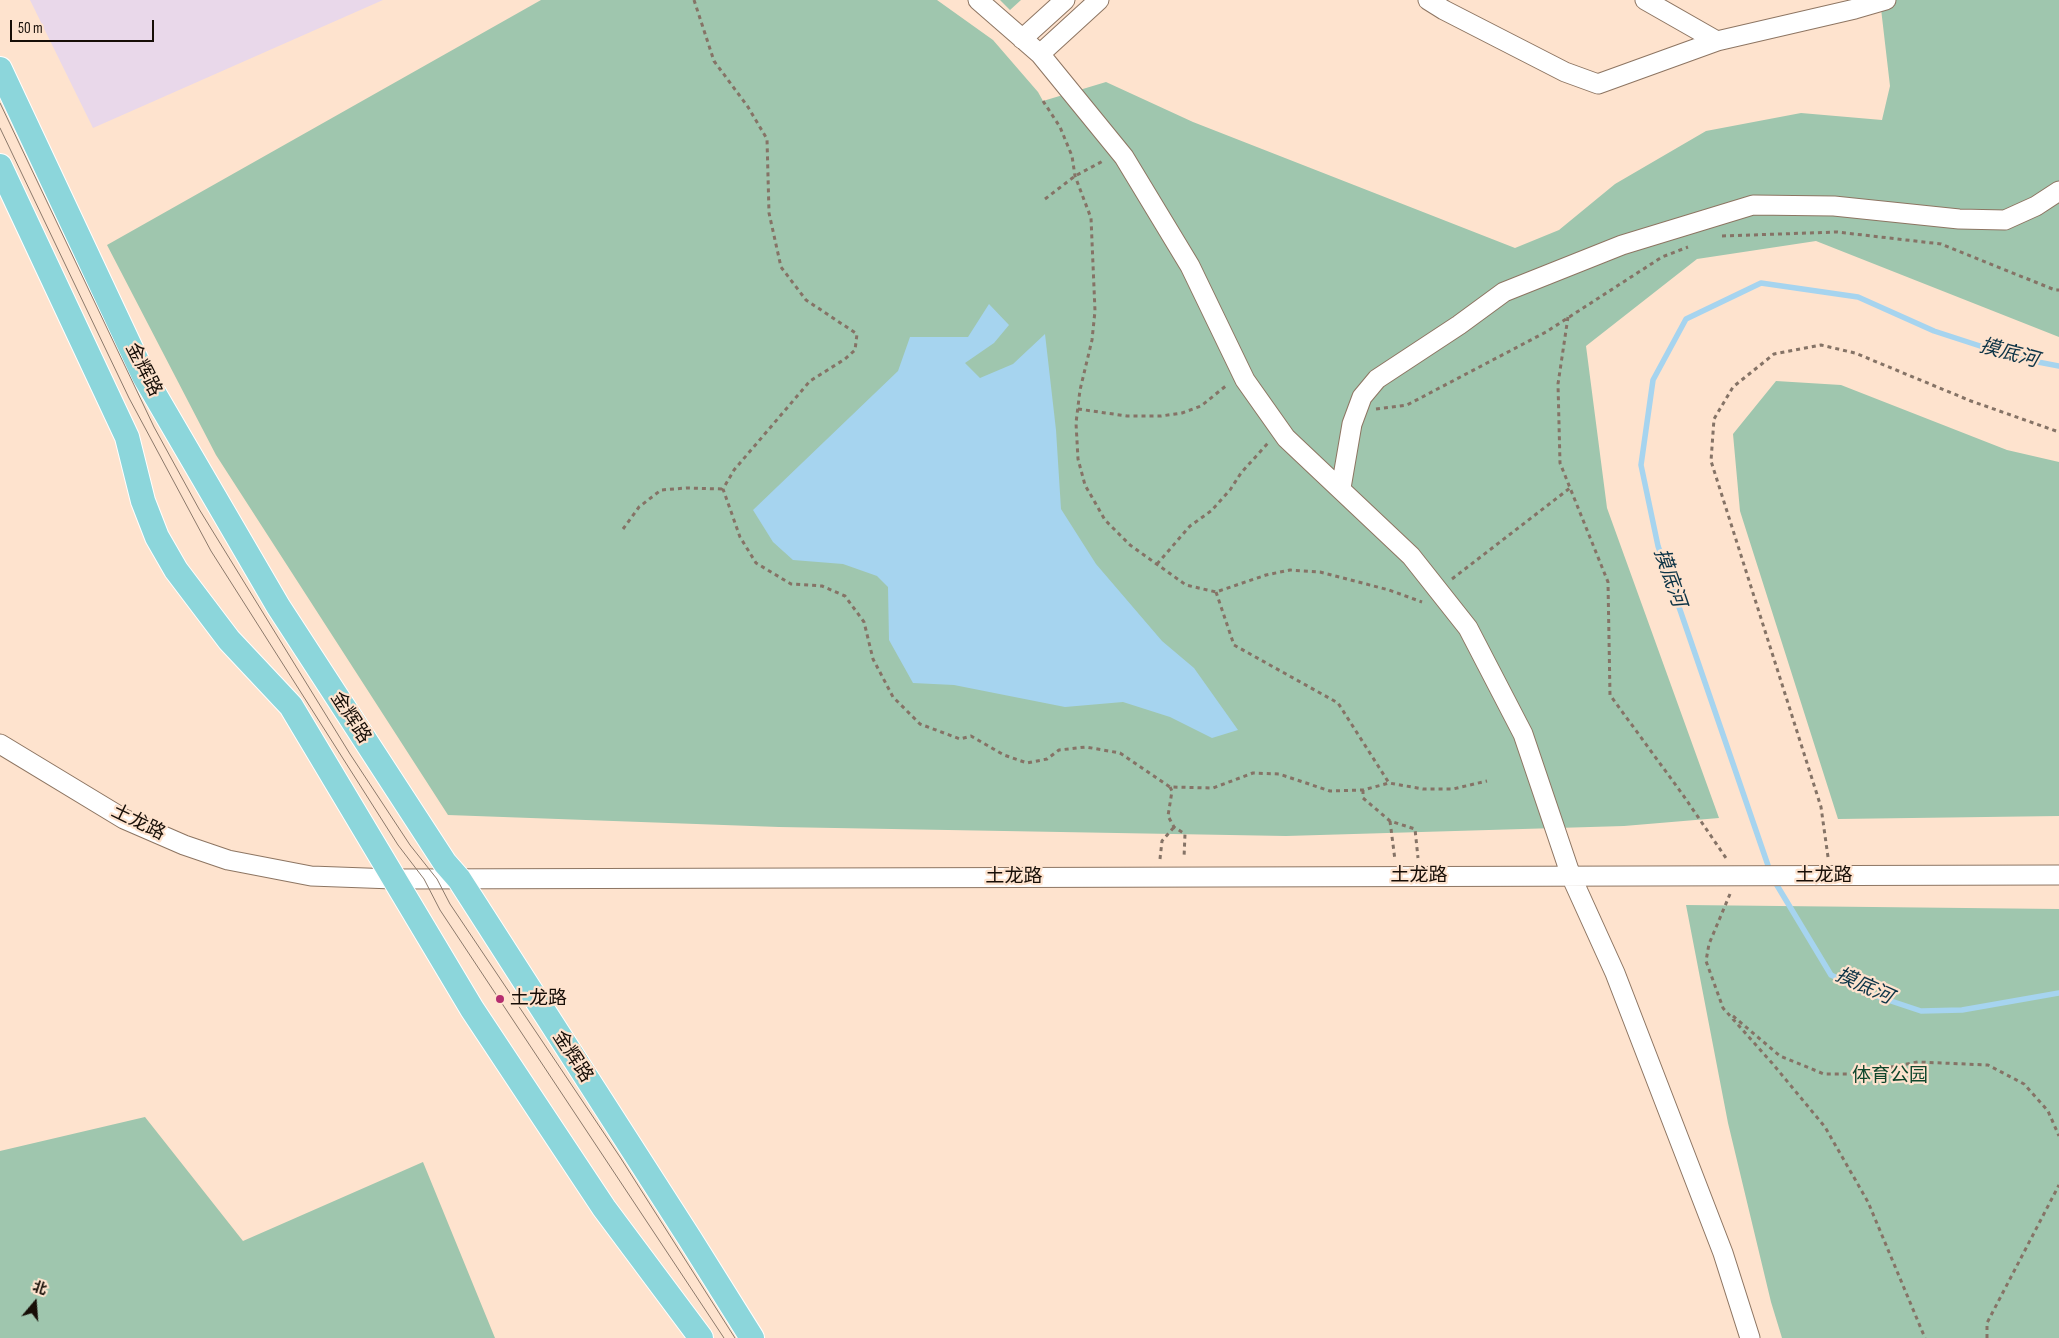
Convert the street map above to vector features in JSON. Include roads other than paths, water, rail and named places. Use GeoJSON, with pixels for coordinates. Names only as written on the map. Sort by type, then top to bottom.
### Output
{"type":"FeatureCollection","features":[{"type":"Feature","properties":{"kind":"main road","name":"金辉路"},"geometry":{"type":"LineString","coordinates":[[0,69],[144,376],[278,606],[445,863],[459,879],[752,1338]]}},
{"type":"Feature","properties":{"kind":"main road"},"geometry":{"type":"LineString","coordinates":[[0,166],[128,436],[143,501],[157,537],[176,570],[229,640],[291,706],[472,1009],[604,1208],[701,1338]]}},
{"type":"Feature","properties":{"kind":"street"},"geometry":{"type":"LineString","coordinates":[[978,0],[1040,54],[1119,150],[1190,266],[1245,380],[1286,438],[1411,556],[1468,628],[1523,734],[1571,876],[1615,972],[1722,1253],[1750,1338]]}},
{"type":"Feature","properties":{"kind":"street"},"geometry":{"type":"LineString","coordinates":[[1022,39],[1065,0]]}},
{"type":"Feature","properties":{"kind":"street"},"geometry":{"type":"LineString","coordinates":[[1040,54],[1099,0]]}},
{"type":"Feature","properties":{"kind":"street"},"geometry":{"type":"LineString","coordinates":[[1428,0],[1565,72],[1598,84],[1717,41],[1878,1]]}},
{"type":"Feature","properties":{"kind":"street"},"geometry":{"type":"LineString","coordinates":[[1645,0],[1717,41]]}},
{"type":"Feature","properties":{"kind":"street"},"geometry":{"type":"LineString","coordinates":[[1341,488],[1352,424],[1362,397],[1377,379],[1459,325],[1504,292],[1622,245],[1752,205],[1834,206],[1959,219],[2005,220],[2036,206],[2059,191]]}},
{"type":"Feature","properties":{"kind":"street","name":"土龙路"},"geometry":{"type":"LineString","coordinates":[[0,744],[124,819],[184,845],[228,860],[311,876],[459,879],[2059,875]]}},
{"type":"Feature","properties":{"kind":"water"},"geometry":{"type":"Polygon","coordinates":[[[989,304],[1009,325],[994,343],[965,363],[980,378],[1013,364],[1045,334],[1056,430],[1061,509],[1096,564],[1162,641],[1194,668],[1238,730],[1212,738],[1170,717],[1123,702],[1065,707],[954,685],[913,683],[889,640],[888,587],[877,576],[843,564],[793,560],[773,542],[753,510],[898,371],[910,337],[968,337],[989,304]]]}},
{"type":"Feature","properties":{"kind":"waterway","name":"摸底河"},"geometry":{"type":"LineString","coordinates":[[2059,366],[2017,358],[1934,331],[1858,297],[1761,283],[1686,319],[1653,380],[1641,465],[1658,546],[1772,877],[1831,975],[1876,996],[1921,1011],[1962,1010],[2059,993]]}},
{"type":"Feature","properties":{"kind":"tram line"},"geometry":{"type":"LineString","coordinates":[[0,103],[154,427],[199,509],[350,754],[410,845],[437,879],[450,904],[620,1157],[735,1338]]}},
{"type":"Feature","properties":{"kind":"tram line"},"geometry":{"type":"LineString","coordinates":[[0,128],[129,398],[211,551],[398,845],[424,879],[440,910],[724,1338]]}},
{"type":"Feature","properties":{"kind":"place","name":"土龙路"},"geometry":{"type":"Point","coordinates":[500,999]}},
{"type":"Feature","properties":{"kind":"park label","name":"体育公园"},"geometry":{"type":"Point","coordinates":[1890,1076]}}]}
